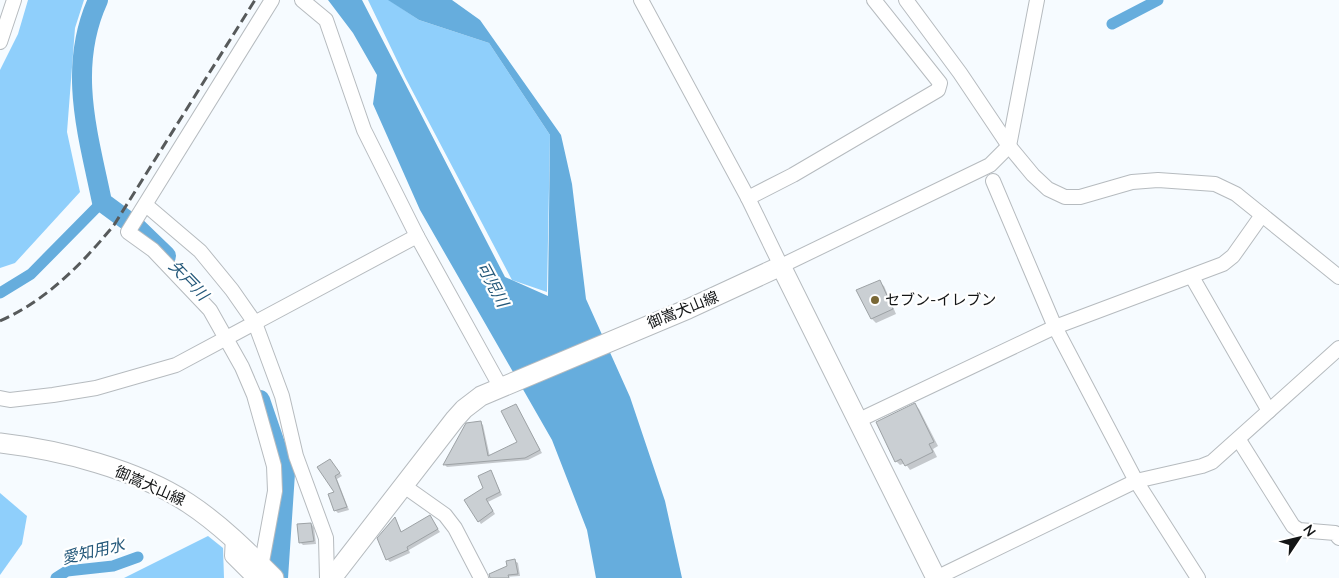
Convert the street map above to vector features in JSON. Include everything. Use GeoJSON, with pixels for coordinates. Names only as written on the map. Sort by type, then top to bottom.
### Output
{"type":"FeatureCollection","features":[{"type":"Feature","properties":{"kind":"main road","name":"御嵩犬山線"},"geometry":{"type":"LineString","coordinates":[[332,578],[464,409],[481,396],[503,385],[688,309],[781,266]]}},
{"type":"Feature","properties":{"kind":"main road"},"geometry":{"type":"LineString","coordinates":[[781,266],[936,578]]}},
{"type":"Feature","properties":{"kind":"main road","name":"御嵩犬山線"},"geometry":{"type":"LineString","coordinates":[[0,443],[43,448],[67,455],[146,482],[187,502],[233,537],[258,574],[274,578]]}},
{"type":"Feature","properties":{"kind":"street"},"geometry":{"type":"LineString","coordinates":[[0,42],[14,0]]}},
{"type":"Feature","properties":{"kind":"street"},"geometry":{"type":"LineString","coordinates":[[258,574],[275,491],[274,466],[254,395],[242,367],[210,310],[153,250],[128,232],[272,0]]}},
{"type":"Feature","properties":{"kind":"street"},"geometry":{"type":"LineString","coordinates":[[302,0],[326,20],[364,130],[417,236],[503,385]]}},
{"type":"Feature","properties":{"kind":"street"},"geometry":{"type":"LineString","coordinates":[[642,0],[748,198],[781,266],[990,165],[1010,146],[1037,0]]}},
{"type":"Feature","properties":{"kind":"street"},"geometry":{"type":"LineString","coordinates":[[748,198],[793,176],[938,90],[940,83],[874,0]]}},
{"type":"Feature","properties":{"kind":"street"},"geometry":{"type":"LineString","coordinates":[[906,0],[960,73],[1010,146],[1038,180],[1048,189],[1065,197],[1080,197],[1132,182],[1158,180],[1215,184],[1236,194],[1339,276]]}},
{"type":"Feature","properties":{"kind":"street"},"geometry":{"type":"LineString","coordinates":[[993,181],[1054,327],[1136,481],[1198,578]]}},
{"type":"Feature","properties":{"kind":"street"},"geometry":{"type":"LineString","coordinates":[[146,205],[200,251],[232,290],[252,324],[282,396],[296,456],[326,538],[326,578]]}},
{"type":"Feature","properties":{"kind":"street"},"geometry":{"type":"LineString","coordinates":[[859,420],[1054,327],[1223,264],[1233,256],[1262,215]]}},
{"type":"Feature","properties":{"kind":"street"},"geometry":{"type":"LineString","coordinates":[[0,398],[10,400],[96,388],[176,364],[226,340],[252,324],[417,236]]}},
{"type":"Feature","properties":{"kind":"street"},"geometry":{"type":"LineString","coordinates":[[1192,277],[1269,411]]}},
{"type":"Feature","properties":{"kind":"street"},"geometry":{"type":"LineString","coordinates":[[936,578],[1136,481],[1212,462],[1239,440],[1339,348]]}},
{"type":"Feature","properties":{"kind":"street"},"geometry":{"type":"LineString","coordinates":[[1239,440],[1293,526],[1299,530],[1335,533],[1339,538]]}},
{"type":"Feature","properties":{"kind":"street"},"geometry":{"type":"LineString","coordinates":[[404,486],[446,515],[455,528],[481,578]]}},
{"type":"Feature","properties":{"kind":"shaded area"},"geometry":{"type":"Polygon","coordinates":[[[28,0],[84,0],[75,28],[67,132],[80,192],[15,263],[0,268],[0,70],[18,34],[28,0]]]}},
{"type":"Feature","properties":{"kind":"shaded area"},"geometry":{"type":"Polygon","coordinates":[[[368,0],[389,0],[419,20],[489,43],[550,135],[547,292],[512,280],[405,77],[368,0]]]}},
{"type":"Feature","properties":{"kind":"shaded area"},"geometry":{"type":"Polygon","coordinates":[[[0,493],[27,516],[22,544],[0,575],[0,493]]]}},
{"type":"Feature","properties":{"kind":"shaded area"},"geometry":{"type":"Polygon","coordinates":[[[208,536],[223,548],[224,578],[124,578],[208,536]]]}},
{"type":"Feature","properties":{"kind":"water","name":"可児川"},"geometry":{"type":"Polygon","coordinates":[[[328,0],[362,0],[505,277],[548,296],[550,135],[489,43],[419,20],[388,0],[452,0],[480,20],[561,135],[572,184],[586,299],[630,397],[665,501],[682,578],[596,578],[587,530],[552,440],[420,210],[373,104],[377,75],[353,33],[328,0]]]}},
{"type":"Feature","properties":{"kind":"building","name":"セブン-イレブン"},"geometry":{"type":"Polygon","coordinates":[[[880,280],[893,309],[871,319],[856,290],[880,280]]]}},
{"type":"Feature","properties":{"kind":"building"},"geometry":{"type":"Polygon","coordinates":[[[915,403],[934,442],[929,444],[933,452],[905,466],[901,459],[895,462],[876,422],[915,403]]]}},
{"type":"Feature","properties":{"kind":"building"},"geometry":{"type":"Polygon","coordinates":[[[516,404],[540,450],[525,458],[443,465],[466,423],[481,421],[488,456],[517,442],[501,411],[516,404]]]}},
{"type":"Feature","properties":{"kind":"building"},"geometry":{"type":"Polygon","coordinates":[[[330,459],[340,473],[335,476],[347,507],[334,511],[328,494],[334,492],[317,467],[330,459]]]}},
{"type":"Feature","properties":{"kind":"building"},"geometry":{"type":"Polygon","coordinates":[[[491,470],[500,492],[486,499],[493,511],[478,522],[464,500],[483,488],[478,476],[491,470]]]}},
{"type":"Feature","properties":{"kind":"building"},"geometry":{"type":"Polygon","coordinates":[[[430,515],[438,529],[407,547],[408,550],[386,560],[377,538],[395,517],[401,532],[430,515]]]}},
{"type":"Feature","properties":{"kind":"building"},"geometry":{"type":"Polygon","coordinates":[[[311,523],[314,541],[299,543],[297,524],[311,523]]]}},
{"type":"Feature","properties":{"kind":"building"},"geometry":{"type":"Polygon","coordinates":[[[515,559],[518,574],[508,575],[509,578],[490,578],[489,574],[507,566],[506,561],[515,559]]]}},
{"type":"Feature","properties":{"kind":"waterway","name":"矢戸川"},"geometry":{"type":"LineString","coordinates":[[98,0],[89,25],[82,76],[86,126],[102,202],[136,227],[166,256]]}},
{"type":"Feature","properties":{"kind":"waterway","name":"愛知用水"},"geometry":{"type":"LineString","coordinates":[[1112,24],[1158,0]]}},
{"type":"Feature","properties":{"kind":"waterway"},"geometry":{"type":"LineString","coordinates":[[0,293],[31,274],[102,202]]}},
{"type":"Feature","properties":{"kind":"waterway","name":"矢戸川"},"geometry":{"type":"LineString","coordinates":[[260,400],[285,473],[278,578]]}},
{"type":"Feature","properties":{"kind":"waterway","name":"愛知用水"},"geometry":{"type":"LineString","coordinates":[[56,578],[67,571],[113,566],[138,557]]}},
{"type":"Feature","properties":{"kind":"railway"},"geometry":{"type":"LineString","coordinates":[[0,321],[33,303],[63,280],[114,225],[255,0]]}},
{"type":"Feature","properties":{"kind":"place","name":"セブン-イレブン"},"geometry":{"type":"Point","coordinates":[875,300]}}]}
